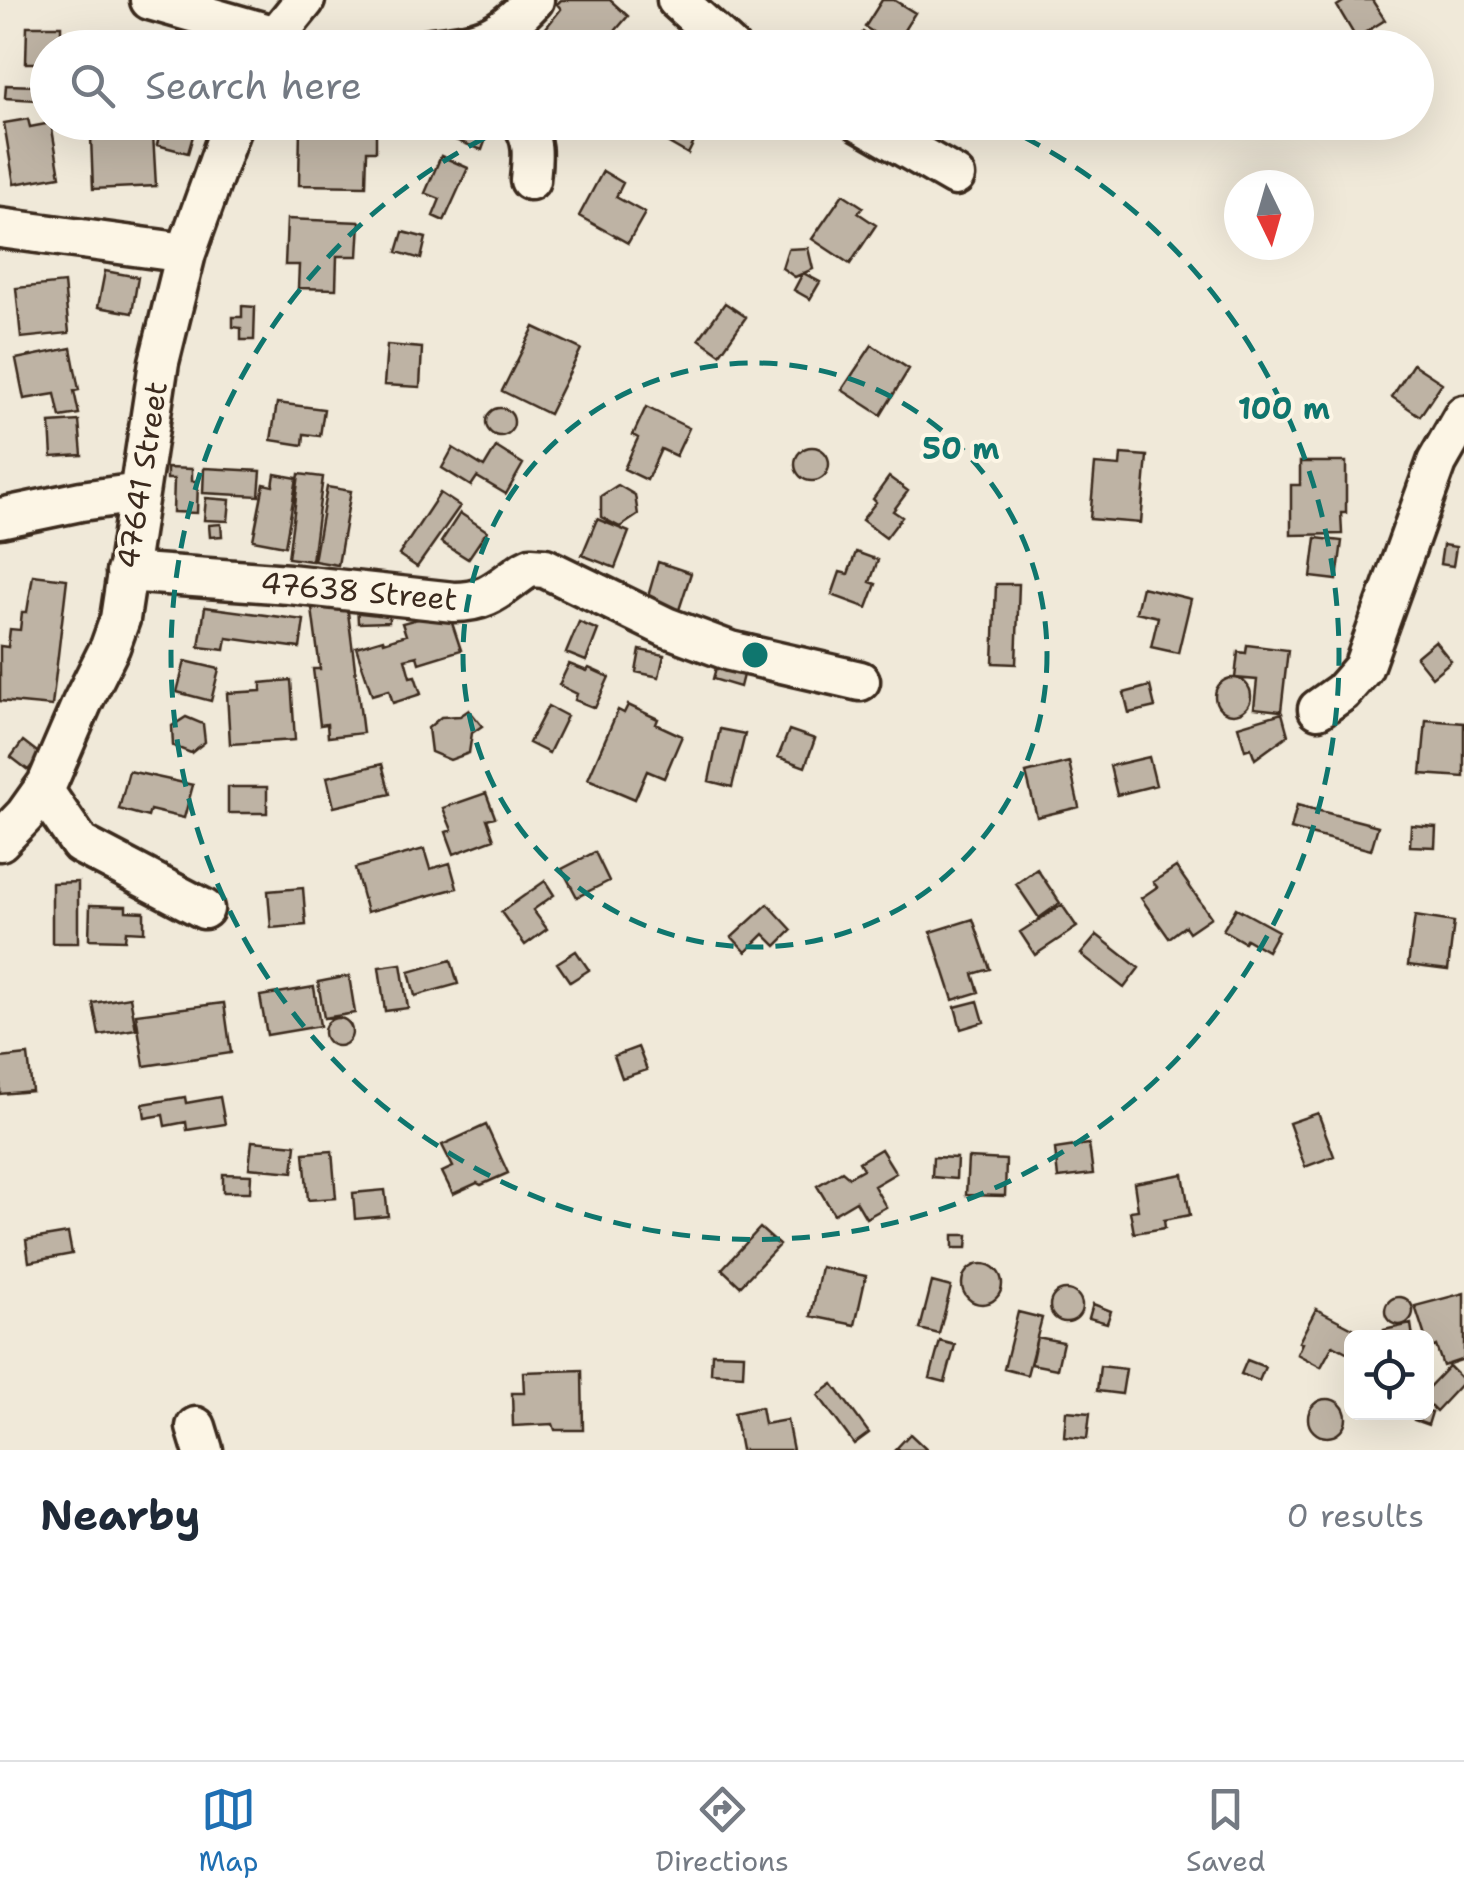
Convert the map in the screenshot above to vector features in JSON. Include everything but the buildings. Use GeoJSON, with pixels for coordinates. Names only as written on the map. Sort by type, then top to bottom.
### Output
{"type":"FeatureCollection","features":[{"type":"Feature","properties":{"kind":"street"},"geometry":{"type":"LineString","coordinates":[[150,0],[238,30]]}},
{"type":"Feature","properties":{"kind":"street"},"geometry":{"type":"LineString","coordinates":[[282,30],[305,0]]}},
{"type":"Feature","properties":{"kind":"street"},"geometry":{"type":"LineString","coordinates":[[503,30],[534,0]]}},
{"type":"Feature","properties":{"kind":"street"},"geometry":{"type":"LineString","coordinates":[[677,0],[710,30]]}},
{"type":"Feature","properties":{"kind":"street","name":"47641 Street"},"geometry":{"type":"LineString","coordinates":[[23,816],[110,647],[120,619],[159,362],[186,253],[227,140]]}},
{"type":"Feature","properties":{"kind":"street"},"geometry":{"type":"LineString","coordinates":[[530,180],[531,140]]}},
{"type":"Feature","properties":{"kind":"street"},"geometry":{"type":"LineString","coordinates":[[893,140],[956,176]]}},
{"type":"Feature","properties":{"kind":"street"},"geometry":{"type":"LineString","coordinates":[[0,228],[186,253]]}},
{"type":"Feature","properties":{"kind":"street"},"geometry":{"type":"LineString","coordinates":[[1318,709],[1342,692],[1363,668],[1436,462],[1464,414]]}},
{"type":"Feature","properties":{"kind":"street"},"geometry":{"type":"LineString","coordinates":[[0,518],[139,494]]}},
{"type":"Feature","properties":{"kind":"street","name":"47638 Street"},"geometry":{"type":"LineString","coordinates":[[126,572],[472,602],[487,597],[531,567],[545,568],[666,627],[730,651],[860,681]]}},
{"type":"Feature","properties":{"kind":"street"},"geometry":{"type":"LineString","coordinates":[[23,816],[204,909]]}}]}
